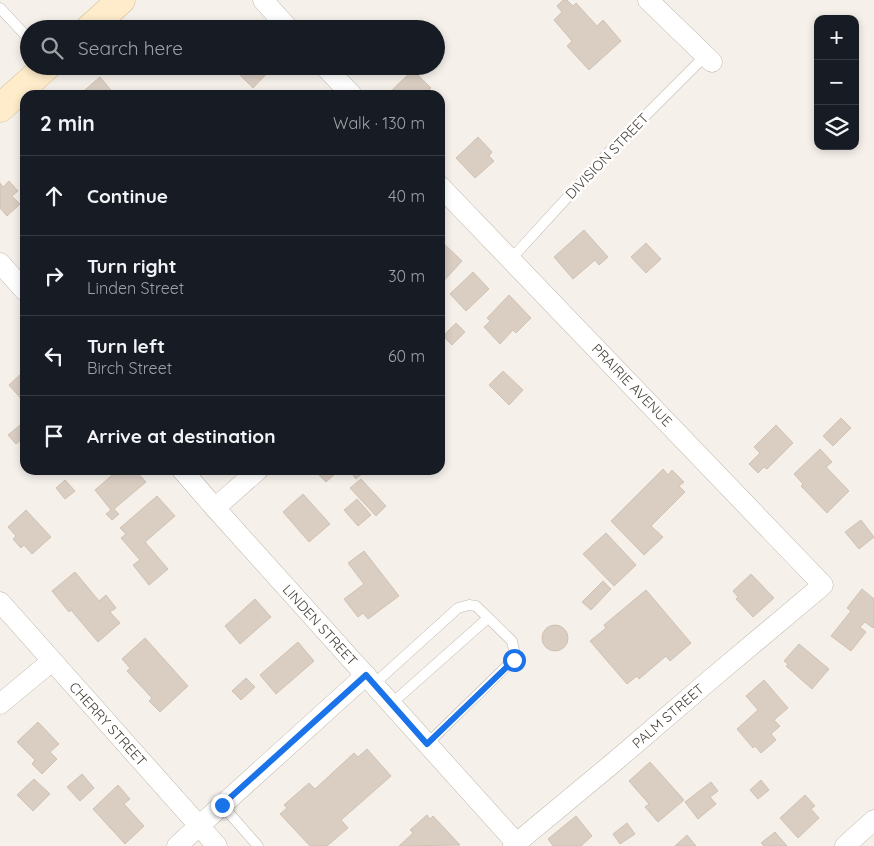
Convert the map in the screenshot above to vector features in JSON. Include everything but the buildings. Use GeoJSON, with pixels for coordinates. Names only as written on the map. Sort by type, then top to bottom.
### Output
{"type":"FeatureCollection","features":[{"type":"Feature","properties":{"kind":"main road"},"geometry":{"type":"LineString","coordinates":[[99,20],[121,0]]}},
{"type":"Feature","properties":{"kind":"main road"},"geometry":{"type":"LineString","coordinates":[[1,104],[36,75]]}},
{"type":"Feature","properties":{"kind":"street"},"geometry":{"type":"LineString","coordinates":[[262,0],[281,20]]}},
{"type":"Feature","properties":{"kind":"street"},"geometry":{"type":"LineString","coordinates":[[648,0],[708,59]]}},
{"type":"Feature","properties":{"kind":"street"},"geometry":{"type":"LineString","coordinates":[[333,75],[347,90]]}},
{"type":"Feature","properties":{"kind":"street","name":"PRAIRIE AVENUE"},"geometry":{"type":"LineString","coordinates":[[445,191],[823,585]]}},
{"type":"Feature","properties":{"kind":"street"},"geometry":{"type":"LineString","coordinates":[[0,263],[20,285]]}},
{"type":"Feature","properties":{"kind":"street","name":"LINDEN STREET"},"geometry":{"type":"LineString","coordinates":[[186,475],[516,845]]}},
{"type":"Feature","properties":{"kind":"street"},"geometry":{"type":"LineString","coordinates":[[215,508],[252,475]]}},
{"type":"Feature","properties":{"kind":"street","name":"PALM STREET"},"geometry":{"type":"LineString","coordinates":[[516,845],[823,585]]}},
{"type":"Feature","properties":{"kind":"street","name":"CHERRY STREET"},"geometry":{"type":"LineString","coordinates":[[0,602],[217,846]]}},
{"type":"Feature","properties":{"kind":"street"},"geometry":{"type":"LineString","coordinates":[[0,704],[52,661]]}},
{"type":"Feature","properties":{"kind":"street"},"geometry":{"type":"LineString","coordinates":[[177,846],[222,805],[370,680]]}},
{"type":"Feature","properties":{"kind":"street"},"geometry":{"type":"LineString","coordinates":[[845,846],[874,820]]}},
{"type":"Feature","properties":{"kind":"lane"},"geometry":{"type":"LineString","coordinates":[[0,8],[20,29]]}},
{"type":"Feature","properties":{"kind":"lane","name":"DIVISION STREET"},"geometry":{"type":"LineString","coordinates":[[511,259],[606,154],[708,59]]}},
{"type":"Feature","properties":{"kind":"lane"},"geometry":{"type":"LineString","coordinates":[[370,680],[458,608],[469,605],[476,606],[512,641],[514,660],[427,744]]}},
{"type":"Feature","properties":{"kind":"lane"},"geometry":{"type":"LineString","coordinates":[[391,704],[488,618]]}},
{"type":"Feature","properties":{"kind":"lane"},"geometry":{"type":"LineString","coordinates":[[222,805],[258,846]]}},
{"type":"Feature","properties":{"kind":"route"},"geometry":{"type":"LineString","coordinates":[[222,805],[366,675],[427,744],[514,660]]}}]}
